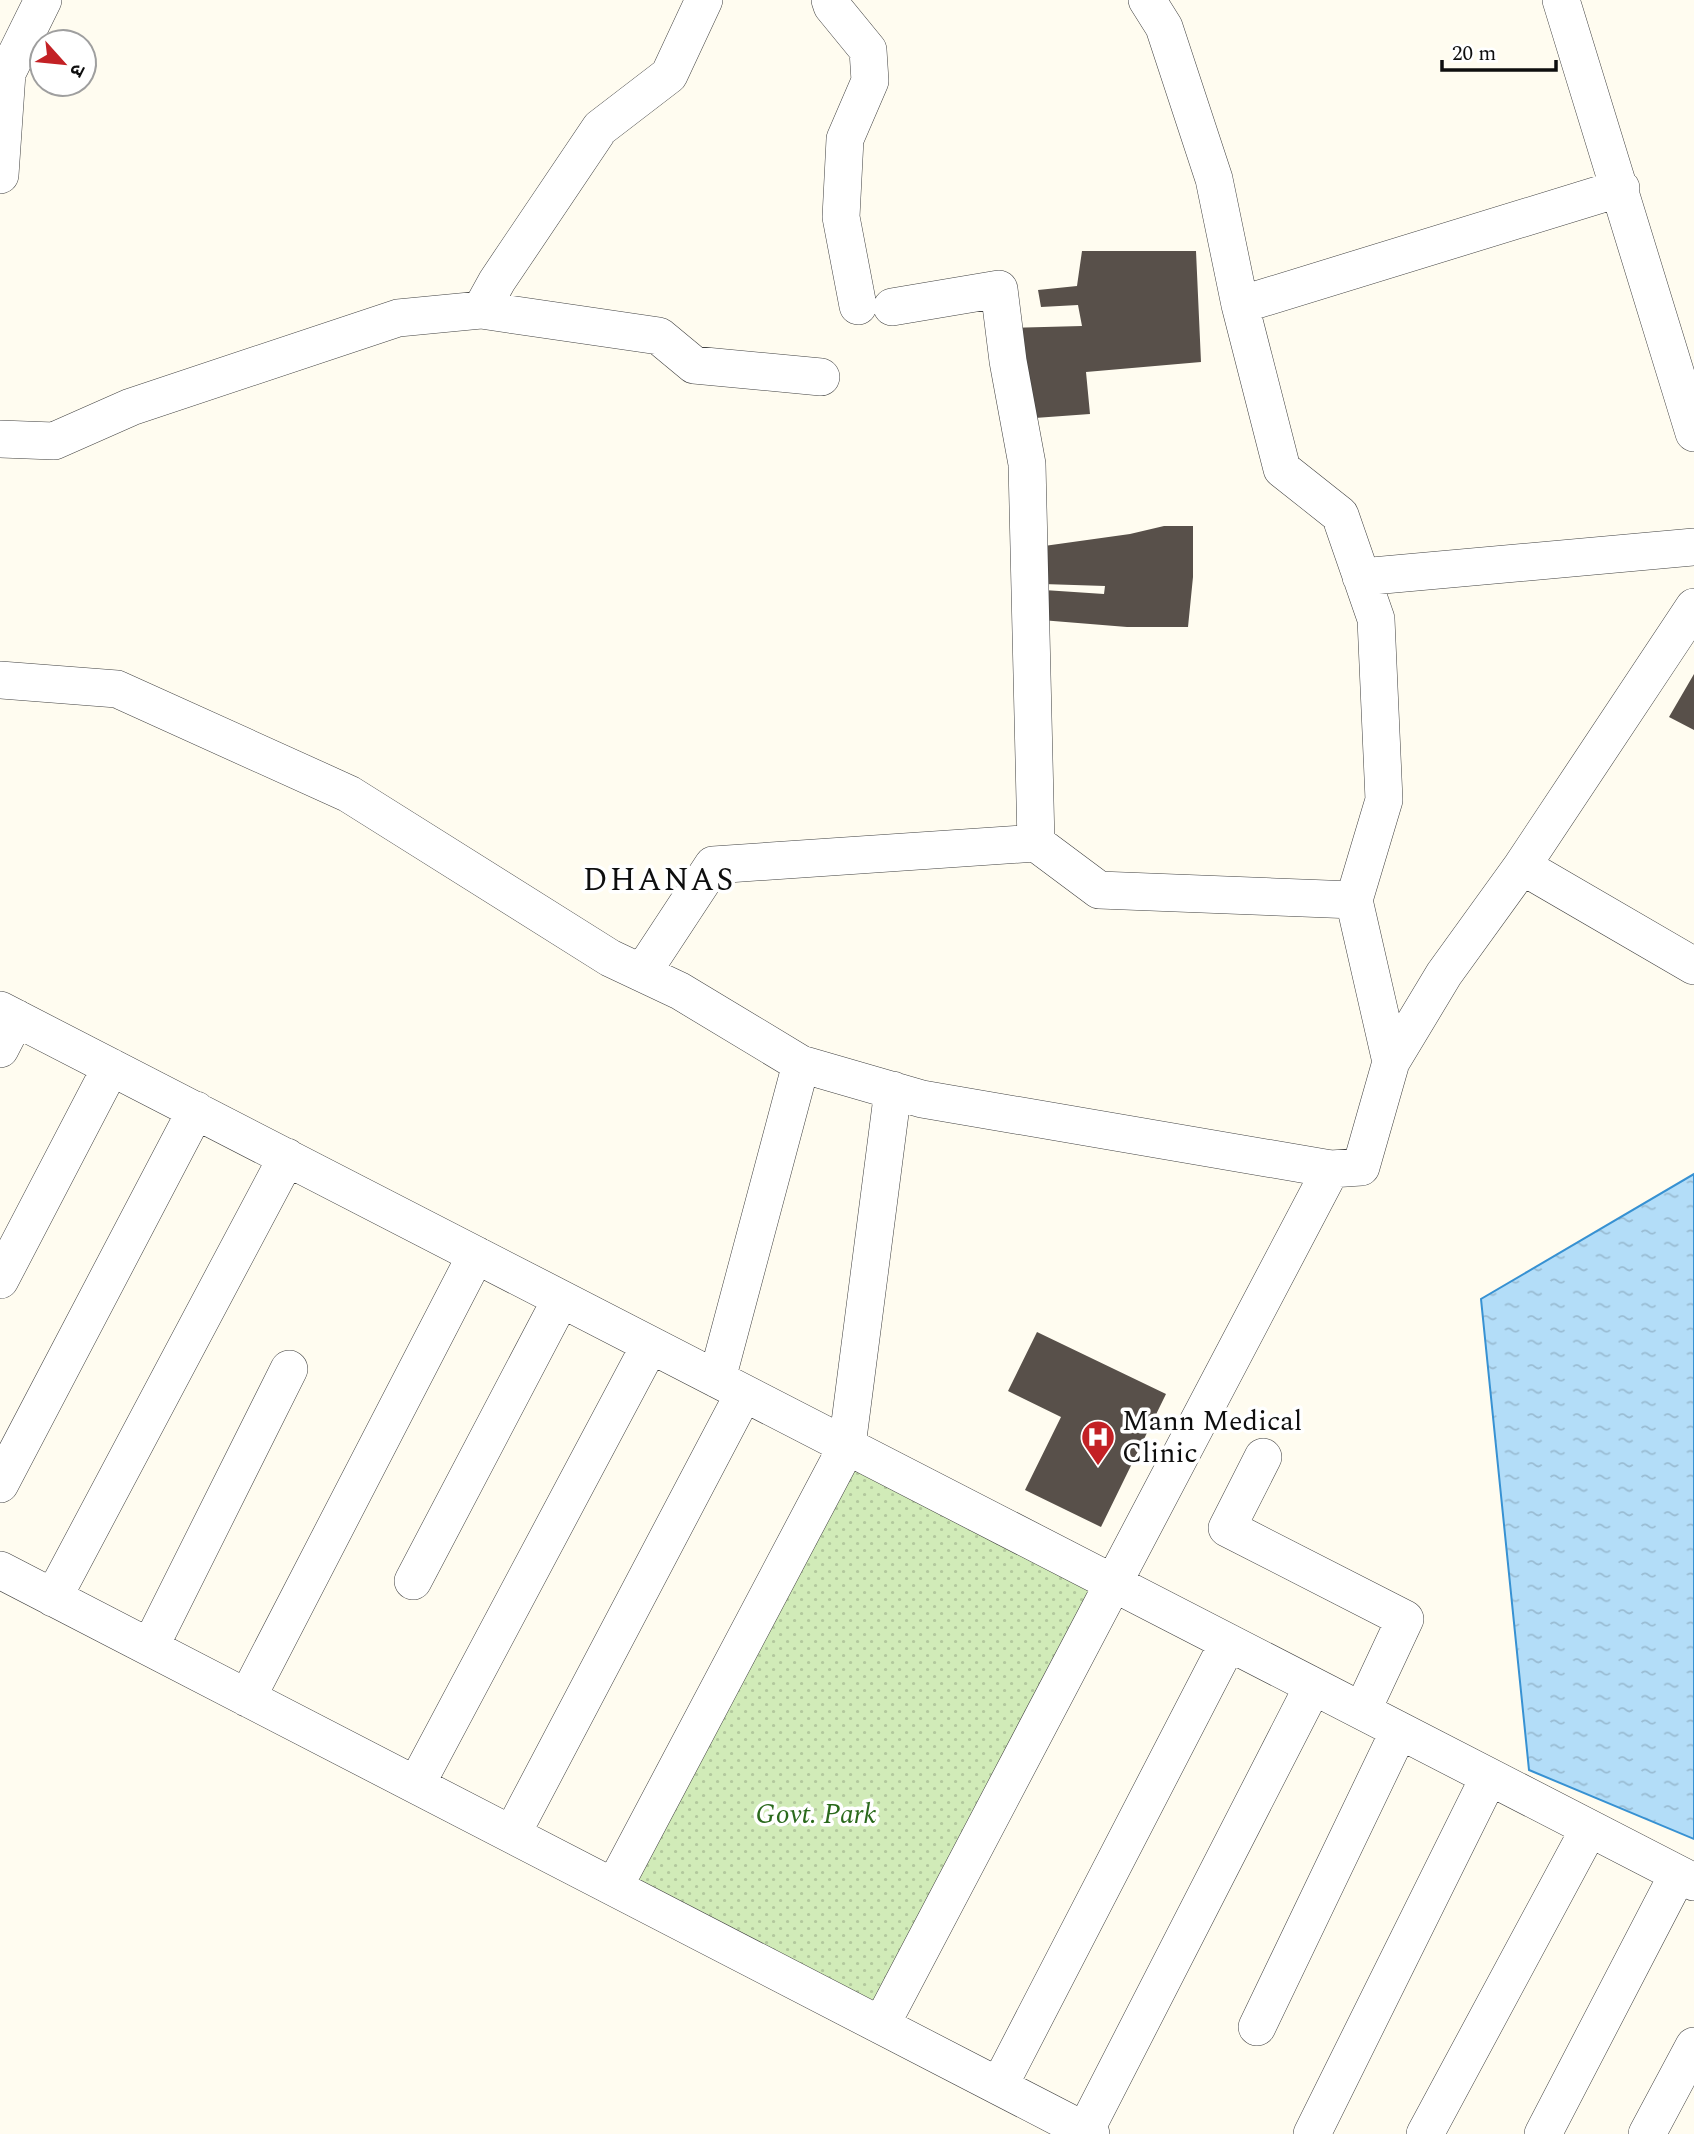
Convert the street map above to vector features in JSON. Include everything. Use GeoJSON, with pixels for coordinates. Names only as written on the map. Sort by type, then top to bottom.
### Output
{"type":"FeatureCollection","features":[{"type":"Feature","properties":{"kind":"street"},"geometry":{"type":"LineString","coordinates":[[0,175],[8,74],[43,0]]}},
{"type":"Feature","properties":{"kind":"street"},"geometry":{"type":"LineString","coordinates":[[481,310],[497,281],[600,128],[669,75],[704,0]]}},
{"type":"Feature","properties":{"kind":"street"},"geometry":{"type":"LineString","coordinates":[[831,0],[832,6],[868,50],[870,81],[845,139],[841,218],[875,307],[999,289],[1008,361],[1027,464],[1035,843]]}},
{"type":"Feature","properties":{"kind":"street"},"geometry":{"type":"LineString","coordinates":[[1147,0],[1164,27],[1214,179],[1240,305],[1282,469],[1340,515],[1376,619],[1384,800],[1354,900],[1391,1062]]}},
{"type":"Feature","properties":{"kind":"street"},"geometry":{"type":"LineString","coordinates":[[1561,0],[1621,188],[1694,433]]}},
{"type":"Feature","properties":{"kind":"street"},"geometry":{"type":"LineString","coordinates":[[1240,305],[1621,188]]}},
{"type":"Feature","properties":{"kind":"street"},"geometry":{"type":"LineString","coordinates":[[0,439],[54,441],[131,408],[398,318],[481,310],[659,336],[694,365],[821,377]]}},
{"type":"Feature","properties":{"kind":"street"},"geometry":{"type":"LineString","coordinates":[[1361,577],[1694,547]]}},
{"type":"Feature","properties":{"kind":"street"},"geometry":{"type":"LineString","coordinates":[[881,2025],[1113,1583],[1346,1168],[1391,1062],[1444,974],[1522,866],[1694,607]]}},
{"type":"Feature","properties":{"kind":"street"},"geometry":{"type":"LineString","coordinates":[[0,680],[117,689],[337,788],[610,958],[680,991],[801,1064],[922,1099],[1346,1168]]}},
{"type":"Feature","properties":{"kind":"street"},"geometry":{"type":"LineString","coordinates":[[642,973],[713,865],[1035,843],[1099,890],[1354,900]]}},
{"type":"Feature","properties":{"kind":"street"},"geometry":{"type":"LineString","coordinates":[[1522,866],[1694,966]]}},
{"type":"Feature","properties":{"kind":"street"},"geometry":{"type":"LineString","coordinates":[[5,1026],[111,1067],[196,1110],[1686,1878],[1543,2134]]}},
{"type":"Feature","properties":{"kind":"street"},"geometry":{"type":"LineString","coordinates":[[512,1834],[731,1386],[801,1064]]}},
{"type":"Feature","properties":{"kind":"street"},"geometry":{"type":"LineString","coordinates":[[0,1280],[111,1067]]}},
{"type":"Feature","properties":{"kind":"street"},"geometry":{"type":"LineString","coordinates":[[614,1887],[847,1447],[893,1090]]}},
{"type":"Feature","properties":{"kind":"street"},"geometry":{"type":"LineString","coordinates":[[0,1485],[196,1110]]}},
{"type":"Feature","properties":{"kind":"street"},"geometry":{"type":"LineString","coordinates":[[53,1598],[287,1157]]}},
{"type":"Feature","properties":{"kind":"street"},"geometry":{"type":"LineString","coordinates":[[247,1698],[476,1255]]}},
{"type":"Feature","properties":{"kind":"street"},"geometry":{"type":"LineString","coordinates":[[414,1581],[561,1299]]}},
{"type":"Feature","properties":{"kind":"street"},"geometry":{"type":"LineString","coordinates":[[416,1785],[650,1345]]}},
{"type":"Feature","properties":{"kind":"street"},"geometry":{"type":"LineString","coordinates":[[149,1647],[289,1369]]}},
{"type":"Feature","properties":{"kind":"street"},"geometry":{"type":"LineString","coordinates":[[1263,1457],[1227,1528],[1405,1619],[1362,1711]]}},
{"type":"Feature","properties":{"kind":"street"},"geometry":{"type":"LineString","coordinates":[[0,1570],[1088,2132],[1313,1686]]}},
{"type":"Feature","properties":{"kind":"street"},"geometry":{"type":"LineString","coordinates":[[999,2086],[1228,1643]]}},
{"type":"Feature","properties":{"kind":"street"},"geometry":{"type":"LineString","coordinates":[[1257,2027],[1399,1731]]}},
{"type":"Feature","properties":{"kind":"street"},"geometry":{"type":"LineString","coordinates":[[1312,2134],[1489,1777]]}},
{"type":"Feature","properties":{"kind":"street"},"geometry":{"type":"LineString","coordinates":[[1424,2134],[1589,1829]]}},
{"type":"Feature","properties":{"kind":"street"},"geometry":{"type":"LineString","coordinates":[[1647,2134],[1694,2046]]}},
{"type":"Feature","properties":{"kind":"green space","name":"Govt. Park"},"geometry":{"type":"Polygon","coordinates":[[[847,1446],[1101,1577],[876,2009],[614,1887],[847,1446]]]}},
{"type":"Feature","properties":{"kind":"water"},"geometry":{"type":"Polygon","coordinates":[[[1694,1174],[1694,1839],[1529,1770],[1481,1299],[1694,1174]]]}},
{"type":"Feature","properties":{"kind":"building"},"geometry":{"type":"Polygon","coordinates":[[[1082,251],[1196,251],[1201,362],[1086,372],[1090,414],[1021,419],[1006,328],[1082,326],[1078,305],[1041,307],[1038,290],[1077,286],[1082,251]]]}},
{"type":"Feature","properties":{"kind":"building"},"geometry":{"type":"Polygon","coordinates":[[[1164,526],[1193,526],[1193,577],[1188,627],[1127,627],[1041,620],[1044,590],[1104,594],[1105,586],[1043,584],[1044,546],[1130,534],[1164,526]]]}},
{"type":"Feature","properties":{"kind":"building"},"geometry":{"type":"Polygon","coordinates":[[[1694,674],[1694,730],[1669,717],[1694,674]]]}},
{"type":"Feature","properties":{"kind":"building"},"geometry":{"type":"Polygon","coordinates":[[[1037,1332],[1166,1394],[1101,1527],[1025,1490],[1061,1417],[1008,1391],[1037,1332]]]}},
{"type":"Feature","properties":{"kind":"place","name":"Mann Medical Clinic"},"geometry":{"type":"Point","coordinates":[1098,1467]}},
{"type":"Feature","properties":{"kind":"district","name":"DHANAS"},"geometry":{"type":"Point","coordinates":[659,880]}}]}
